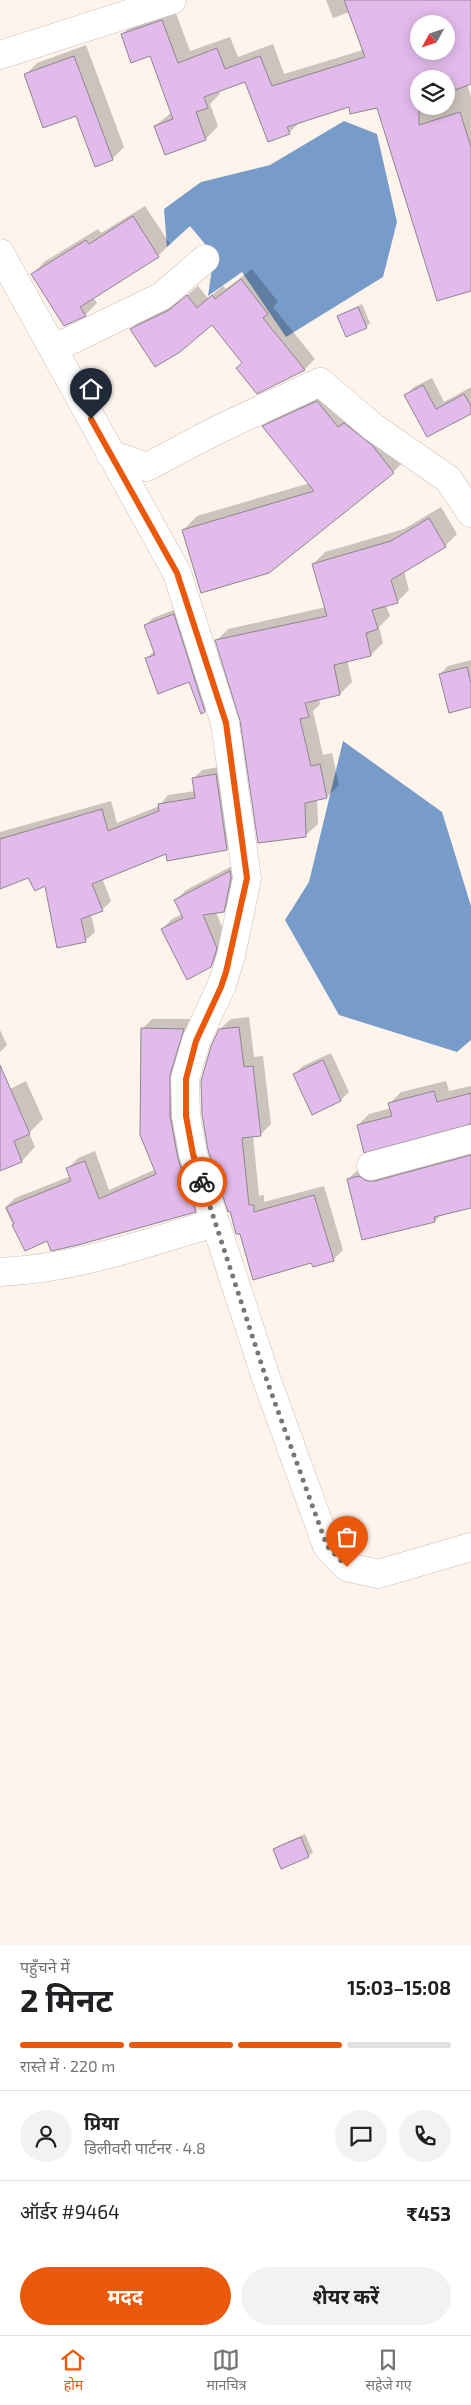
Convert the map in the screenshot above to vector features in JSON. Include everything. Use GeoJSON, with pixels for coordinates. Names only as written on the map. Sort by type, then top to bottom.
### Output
{"type":"FeatureCollection","features":[{"type":"Feature","properties":{"kind":"street"},"geometry":{"type":"LineString","coordinates":[[0,55],[172,0]]}},
{"type":"Feature","properties":{"kind":"street"},"geometry":{"type":"LineString","coordinates":[[0,253],[177,573],[226,723],[247,878],[226,972],[196,1041],[186,1079],[186,1116],[193,1154],[214,1222],[266,1378],[327,1546],[347,1567],[378,1574],[471,1547]]}},
{"type":"Feature","properties":{"kind":"street"},"geometry":{"type":"LineString","coordinates":[[53,349],[162,296],[205,259]]}},
{"type":"Feature","properties":{"kind":"street"},"geometry":{"type":"LineString","coordinates":[[110,454],[147,467],[215,431],[320,382],[373,427],[448,479],[471,514]]}},
{"type":"Feature","properties":{"kind":"street"},"geometry":{"type":"LineString","coordinates":[[371,1166],[471,1139]]}},
{"type":"Feature","properties":{"kind":"street"},"geometry":{"type":"LineString","coordinates":[[0,1272],[20,1271],[96,1258],[214,1222]]}},
{"type":"Feature","properties":{"kind":"water"},"geometry":{"type":"Polygon","coordinates":[[[344,121],[377,134],[397,222],[383,277],[286,337],[242,272],[208,296],[214,255],[190,226],[167,247],[164,209],[201,182],[270,165],[344,121]]]}},
{"type":"Feature","properties":{"kind":"water"},"geometry":{"type":"Polygon","coordinates":[[[343,741],[442,812],[471,906],[471,1040],[457,1052],[339,1015],[285,920],[309,882],[343,741]]]}},
{"type":"Feature","properties":{"kind":"building"},"geometry":{"type":"Polygon","coordinates":[[[344,0],[471,0],[471,84],[455,90],[455,70],[410,70],[410,115],[419,115],[419,125],[460,112],[471,147],[471,291],[437,301],[377,108],[350,114],[349,107],[287,127],[290,134],[268,142],[245,82],[204,97],[208,108],[196,112],[206,140],[165,155],[154,126],[173,119],[150,56],[131,63],[121,34],[162,20],[178,63],[217,48],[225,69],[260,56],[272,86],[365,57],[344,0]]]}},
{"type":"Feature","properties":{"kind":"building"},"geometry":{"type":"Polygon","coordinates":[[[74,56],[113,160],[95,167],[76,116],[43,128],[24,74],[74,56]]]}},
{"type":"Feature","properties":{"kind":"building"},"geometry":{"type":"Polygon","coordinates":[[[133,216],[159,257],[80,307],[86,316],[64,326],[31,274],[86,240],[89,244],[133,216]]]}},
{"type":"Feature","properties":{"kind":"building"},"geometry":{"type":"Polygon","coordinates":[[[241,279],[268,314],[263,318],[305,370],[257,394],[236,368],[242,363],[212,325],[180,352],[155,367],[130,329],[169,310],[187,295],[197,308],[212,295],[215,299],[241,279]]]}},
{"type":"Feature","properties":{"kind":"building"},"geometry":{"type":"Polygon","coordinates":[[[358,307],[367,328],[346,337],[337,316],[358,307]]]}},
{"type":"Feature","properties":{"kind":"building"},"geometry":{"type":"Polygon","coordinates":[[[423,385],[436,409],[464,394],[471,406],[471,414],[427,437],[404,395],[423,385]]]}},
{"type":"Feature","properties":{"kind":"building"},"geometry":{"type":"Polygon","coordinates":[[[317,401],[338,427],[344,423],[372,445],[394,473],[269,573],[201,593],[182,530],[314,491],[262,426],[317,401]]]}},
{"type":"Feature","properties":{"kind":"building"},"geometry":{"type":"Polygon","coordinates":[[[429,518],[446,547],[391,580],[398,603],[372,610],[378,629],[366,633],[371,656],[334,665],[340,695],[305,703],[309,717],[300,719],[311,766],[320,764],[327,798],[305,803],[306,837],[258,843],[240,721],[215,640],[327,616],[312,564],[391,541],[429,518]]]}},
{"type":"Feature","properties":{"kind":"building"},"geometry":{"type":"Polygon","coordinates":[[[174,614],[205,712],[201,714],[189,682],[158,694],[145,658],[155,655],[144,625],[174,614]]]}},
{"type":"Feature","properties":{"kind":"building"},"geometry":{"type":"Polygon","coordinates":[[[467,667],[471,683],[471,707],[449,713],[439,674],[467,667]]]}},
{"type":"Feature","properties":{"kind":"building"},"geometry":{"type":"Polygon","coordinates":[[[216,774],[227,850],[167,861],[166,854],[92,884],[103,911],[81,919],[86,942],[57,948],[45,886],[35,891],[28,878],[0,889],[0,839],[102,809],[108,831],[159,811],[158,804],[195,798],[192,778],[216,774]]]}},
{"type":"Feature","properties":{"kind":"building"},"geometry":{"type":"Polygon","coordinates":[[[230,871],[231,878],[224,912],[203,915],[217,948],[211,967],[187,980],[161,929],[183,918],[174,900],[230,871]]]}},
{"type":"Feature","properties":{"kind":"building"},"geometry":{"type":"Polygon","coordinates":[[[239,1027],[244,1067],[253,1066],[261,1136],[242,1138],[249,1205],[254,1205],[254,1212],[314,1195],[334,1261],[313,1267],[311,1263],[253,1280],[240,1234],[236,1234],[230,1211],[228,1212],[208,1150],[202,1114],[201,1081],[211,1046],[219,1029],[239,1027]]]}},
{"type":"Feature","properties":{"kind":"building"},"geometry":{"type":"Polygon","coordinates":[[[141,1028],[184,1029],[170,1075],[170,1116],[178,1159],[196,1212],[78,1245],[51,1251],[47,1241],[25,1251],[12,1225],[14,1224],[6,1207],[71,1181],[66,1168],[85,1161],[99,1199],[156,1174],[140,1135],[141,1028]]]}},
{"type":"Feature","properties":{"kind":"building"},"geometry":{"type":"Polygon","coordinates":[[[323,1060],[341,1101],[312,1115],[293,1074],[323,1060]]]}},
{"type":"Feature","properties":{"kind":"building"},"geometry":{"type":"Polygon","coordinates":[[[0,1065],[30,1134],[14,1141],[22,1162],[0,1171],[0,1065]]]}},
{"type":"Feature","properties":{"kind":"building"},"geometry":{"type":"Polygon","coordinates":[[[434,1091],[437,1102],[471,1093],[471,1124],[364,1153],[357,1125],[392,1116],[388,1103],[434,1091]]]}},
{"type":"Feature","properties":{"kind":"building"},"geometry":{"type":"Polygon","coordinates":[[[471,1155],[471,1208],[434,1217],[435,1222],[362,1240],[347,1179],[359,1176],[367,1181],[375,1181],[471,1155]]]}},
{"type":"Feature","properties":{"kind":"building"},"geometry":{"type":"Polygon","coordinates":[[[301,1837],[309,1857],[281,1869],[273,1849],[301,1837]]]}},
{"type":"Feature","properties":{"kind":"way so far"},"geometry":{"type":"LineString","coordinates":[[202,1182],[266,1378],[327,1546],[347,1567]]}},
{"type":"Feature","properties":{"kind":"route"},"geometry":{"type":"LineString","coordinates":[[91,419],[177,573],[226,723],[247,878],[226,972],[196,1041],[186,1079],[186,1116],[193,1154],[202,1182]]}}]}
